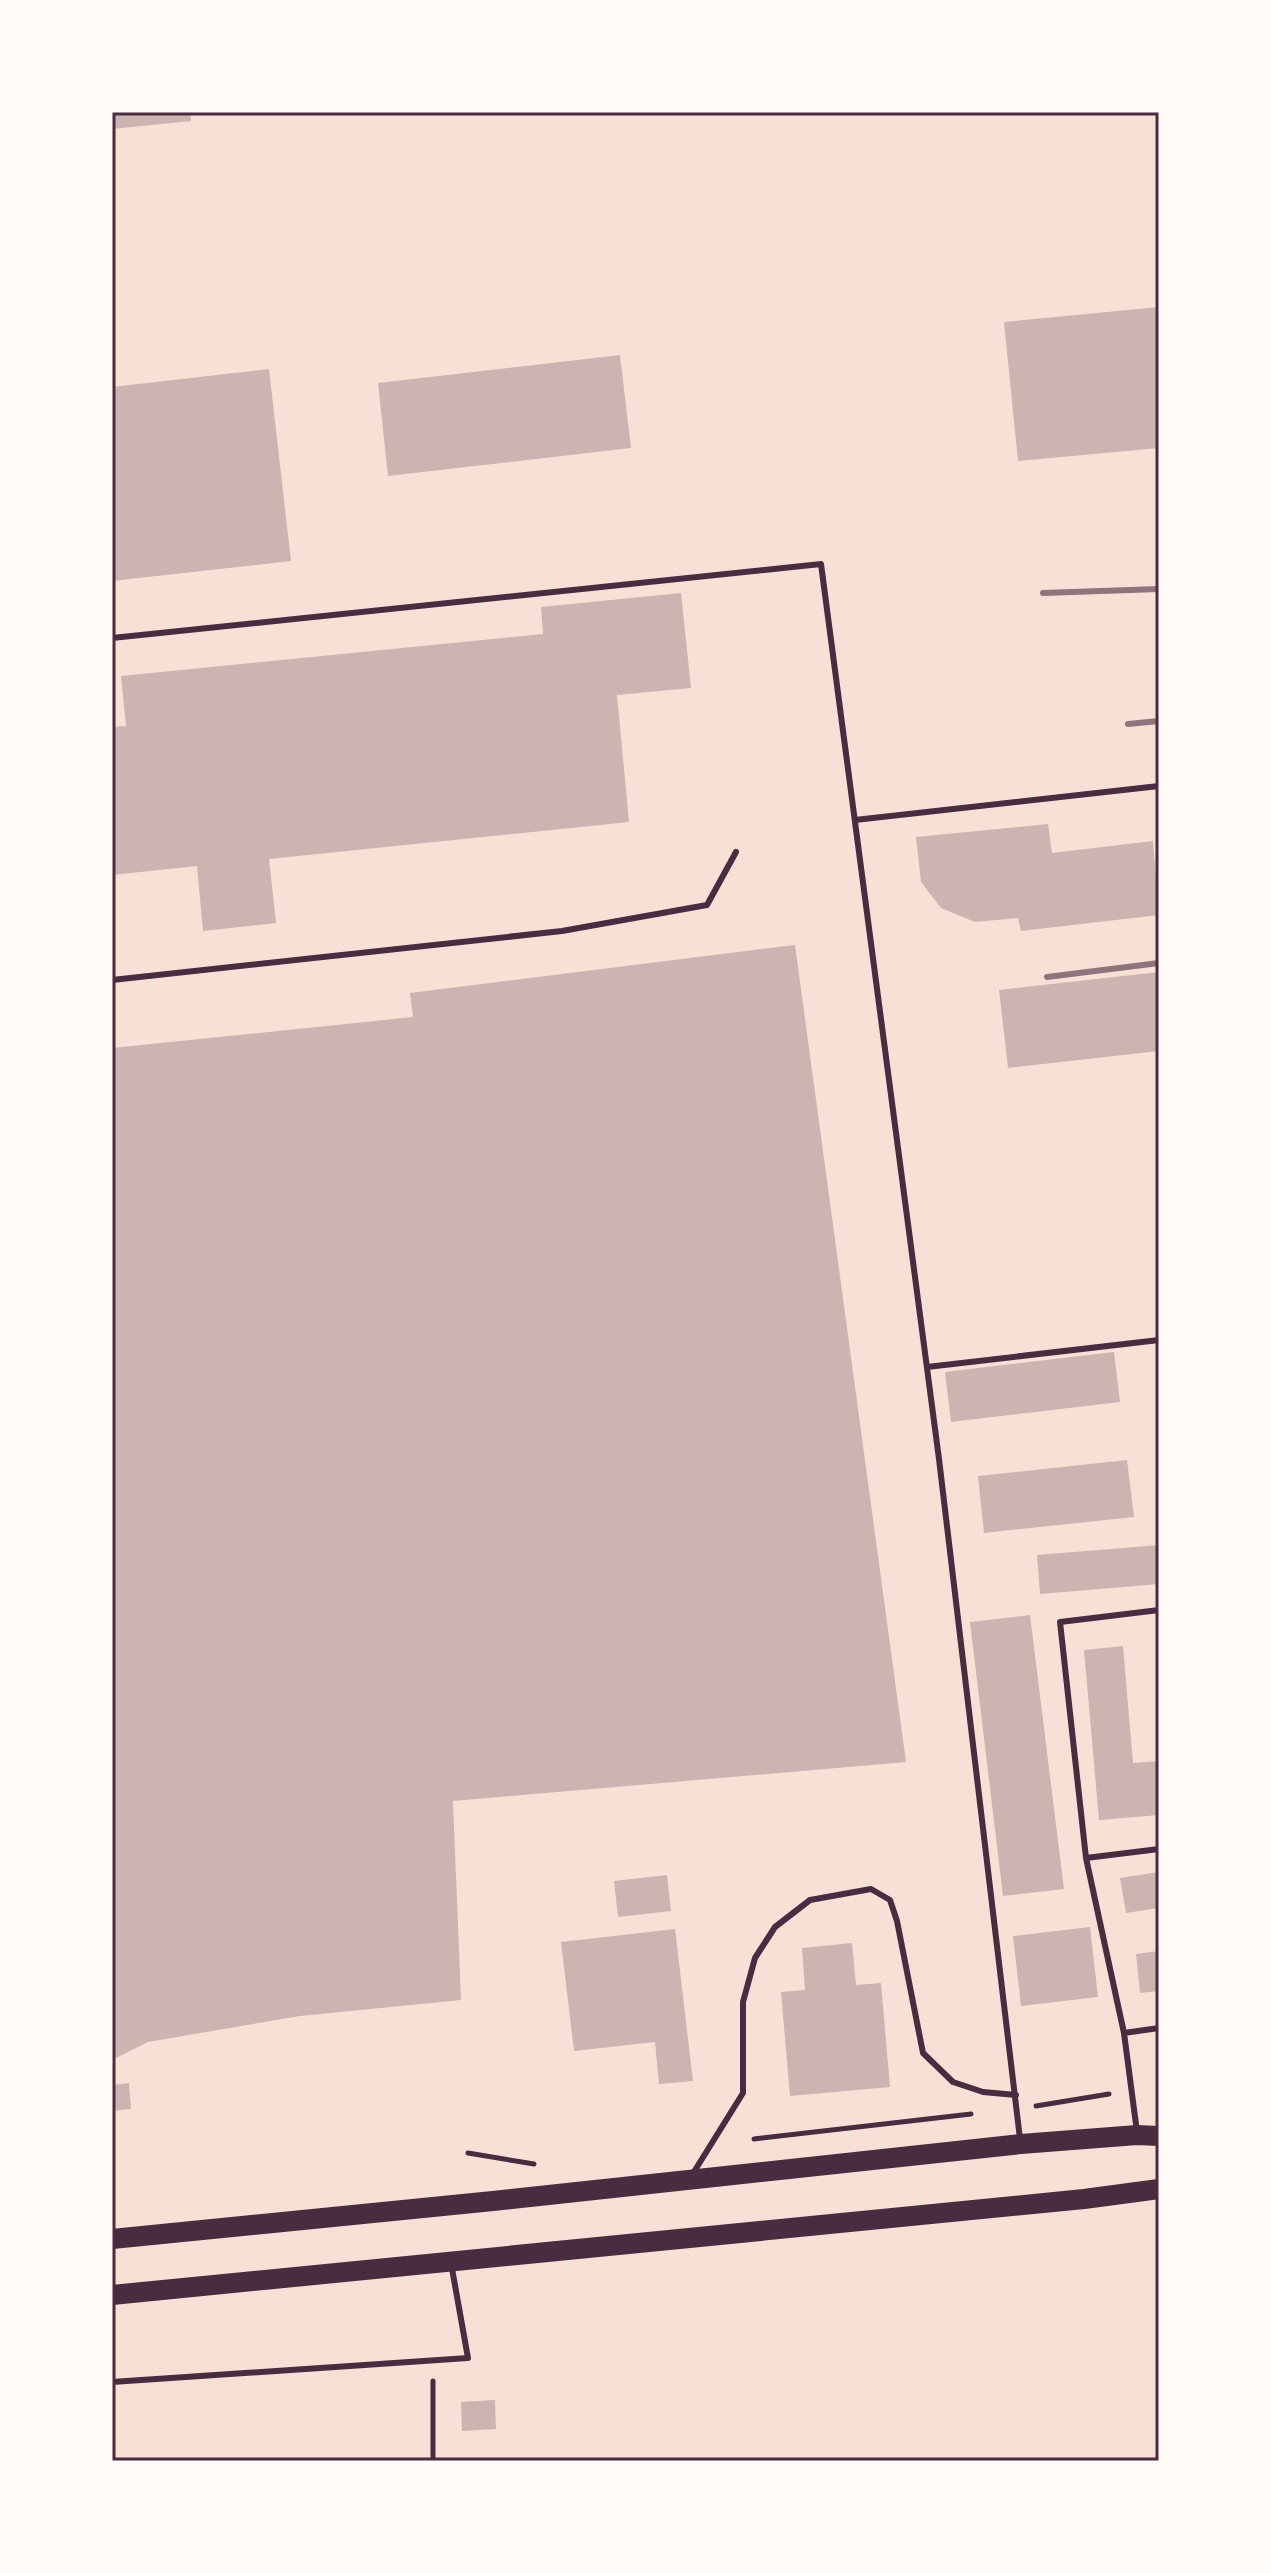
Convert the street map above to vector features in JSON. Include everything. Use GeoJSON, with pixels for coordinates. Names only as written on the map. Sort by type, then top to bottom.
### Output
{"type":"FeatureCollection","features":[{"type":"Feature","properties":{"kind":"main road"},"geometry":{"type":"LineString","coordinates":[[112,2239],[1021,2144],[1159,2136]]}},
{"type":"Feature","properties":{"kind":"main road"},"geometry":{"type":"LineString","coordinates":[[112,2295],[1159,2189]]}},
{"type":"Feature","properties":{"kind":"lane"},"geometry":{"type":"LineString","coordinates":[[112,638],[821,564],[927,1367],[1021,2144]]}},
{"type":"Feature","properties":{"kind":"lane"},"geometry":{"type":"LineString","coordinates":[[855,820],[1159,786]]}},
{"type":"Feature","properties":{"kind":"lane"},"geometry":{"type":"LineString","coordinates":[[112,980],[562,931],[707,905],[736,852]]}},
{"type":"Feature","properties":{"kind":"lane"},"geometry":{"type":"LineString","coordinates":[[927,1367],[1159,1340]]}},
{"type":"Feature","properties":{"kind":"lane"},"geometry":{"type":"LineString","coordinates":[[1137,2135],[1124,2033],[1086,1858],[1060,1622],[1159,1610]]}},
{"type":"Feature","properties":{"kind":"lane"},"geometry":{"type":"LineString","coordinates":[[1086,1858],[1159,1849]]}},
{"type":"Feature","properties":{"kind":"lane"},"geometry":{"type":"LineString","coordinates":[[689,2181],[743,2093],[743,2002],[755,1958],[775,1927],[810,1900],[871,1889],[890,1900],[897,1921],[923,2053],[953,2082],[983,2092],[1016,2095]]}},
{"type":"Feature","properties":{"kind":"lane"},"geometry":{"type":"LineString","coordinates":[[1124,2033],[1159,2028]]}},
{"type":"Feature","properties":{"kind":"lane"},"geometry":{"type":"LineString","coordinates":[[112,2382],[468,2358],[451,2261]]}},
{"type":"Feature","properties":{"kind":"path"},"geometry":{"type":"LineString","coordinates":[[712,2144],[1017,2109],[1132,2091]]}},
{"type":"Feature","properties":{"kind":"path"},"geometry":{"type":"LineString","coordinates":[[468,2153],[535,2164]]}},
{"type":"Feature","properties":{"kind":"path"},"geometry":{"type":"LineString","coordinates":[[433,2360],[433,2461]]}},
{"type":"Feature","properties":{"kind":"building"},"geometry":{"type":"Polygon","coordinates":[[[112,112],[190,112],[191,121],[112,129],[112,112]]]}},
{"type":"Feature","properties":{"kind":"building"},"geometry":{"type":"Polygon","coordinates":[[[1159,307],[1159,448],[1018,461],[1004,322],[1159,307]]]}},
{"type":"Feature","properties":{"kind":"building"},"geometry":{"type":"Polygon","coordinates":[[[620,355],[631,448],[388,476],[378,383],[620,355]]]}},
{"type":"Feature","properties":{"kind":"building"},"geometry":{"type":"Polygon","coordinates":[[[269,369],[291,561],[112,581],[112,387],[269,369]]]}},
{"type":"Feature","properties":{"kind":"building"},"geometry":{"type":"Polygon","coordinates":[[[681,593],[691,688],[617,695],[629,822],[269,859],[276,923],[203,931],[197,866],[112,875],[112,727],[126,726],[121,676],[543,634],[541,607],[681,593]]]}},
{"type":"Feature","properties":{"kind":"building"},"geometry":{"type":"Polygon","coordinates":[[[1048,824],[1052,853],[1153,841],[1159,915],[1021,931],[1018,918],[975,922],[941,908],[921,882],[916,837],[1048,824]]]}},
{"type":"Feature","properties":{"kind":"building"},"geometry":{"type":"Polygon","coordinates":[[[795,945],[906,1762],[453,1801],[461,2000],[300,2016],[148,2042],[112,2060],[112,1048],[413,1017],[410,993],[795,945]]]}},
{"type":"Feature","properties":{"kind":"building"},"geometry":{"type":"Polygon","coordinates":[[[1159,972],[1159,1051],[1008,1068],[999,990],[1159,972]]]}},
{"type":"Feature","properties":{"kind":"building"},"geometry":{"type":"Polygon","coordinates":[[[1114,1352],[1120,1402],[951,1422],[945,1372],[1114,1352]]]}},
{"type":"Feature","properties":{"kind":"building"},"geometry":{"type":"Polygon","coordinates":[[[1127,1460],[1134,1517],[984,1533],[978,1476],[1127,1460]]]}},
{"type":"Feature","properties":{"kind":"building"},"geometry":{"type":"Polygon","coordinates":[[[1159,1545],[1159,1584],[1040,1594],[1037,1555],[1159,1545]]]}},
{"type":"Feature","properties":{"kind":"building"},"geometry":{"type":"Polygon","coordinates":[[[1030,1615],[1064,1889],[1003,1896],[970,1622],[1030,1615]]]}},
{"type":"Feature","properties":{"kind":"building"},"geometry":{"type":"Polygon","coordinates":[[[1123,1646],[1133,1763],[1159,1761],[1159,1815],[1099,1820],[1084,1650],[1123,1646]]]}},
{"type":"Feature","properties":{"kind":"building"},"geometry":{"type":"Polygon","coordinates":[[[1159,1872],[1159,1908],[1126,1913],[1120,1878],[1159,1872]]]}},
{"type":"Feature","properties":{"kind":"building"},"geometry":{"type":"Polygon","coordinates":[[[667,1875],[671,1911],[618,1917],[614,1881],[667,1875]]]}},
{"type":"Feature","properties":{"kind":"building"},"geometry":{"type":"Polygon","coordinates":[[[1090,1927],[1098,1997],[1021,2006],[1013,1936],[1090,1927]]]}},
{"type":"Feature","properties":{"kind":"building"},"geometry":{"type":"Polygon","coordinates":[[[675,1929],[693,2081],[659,2084],[655,2042],[574,2051],[561,1942],[675,1929]]]}},
{"type":"Feature","properties":{"kind":"building"},"geometry":{"type":"Polygon","coordinates":[[[852,1943],[856,1985],[881,1983],[890,2087],[790,2096],[781,1992],[805,1990],[802,1948],[852,1943]]]}},
{"type":"Feature","properties":{"kind":"building"},"geometry":{"type":"Polygon","coordinates":[[[1159,1951],[1159,1991],[1140,1993],[1136,1954],[1159,1951]]]}},
{"type":"Feature","properties":{"kind":"building"},"geometry":{"type":"Polygon","coordinates":[[[129,2083],[131,2109],[112,2111],[112,2085],[129,2083]]]}},
{"type":"Feature","properties":{"kind":"building"},"geometry":{"type":"Polygon","coordinates":[[[495,2400],[496,2429],[462,2431],[461,2402],[495,2400]]]}},
{"type":"Feature","properties":{"kind":"railway"},"geometry":{"type":"LineString","coordinates":[[1043,593],[1159,589]]}},
{"type":"Feature","properties":{"kind":"railway"},"geometry":{"type":"LineString","coordinates":[[1128,724],[1159,721]]}},
{"type":"Feature","properties":{"kind":"railway"},"geometry":{"type":"LineString","coordinates":[[1047,977],[1159,963]]}}]}
